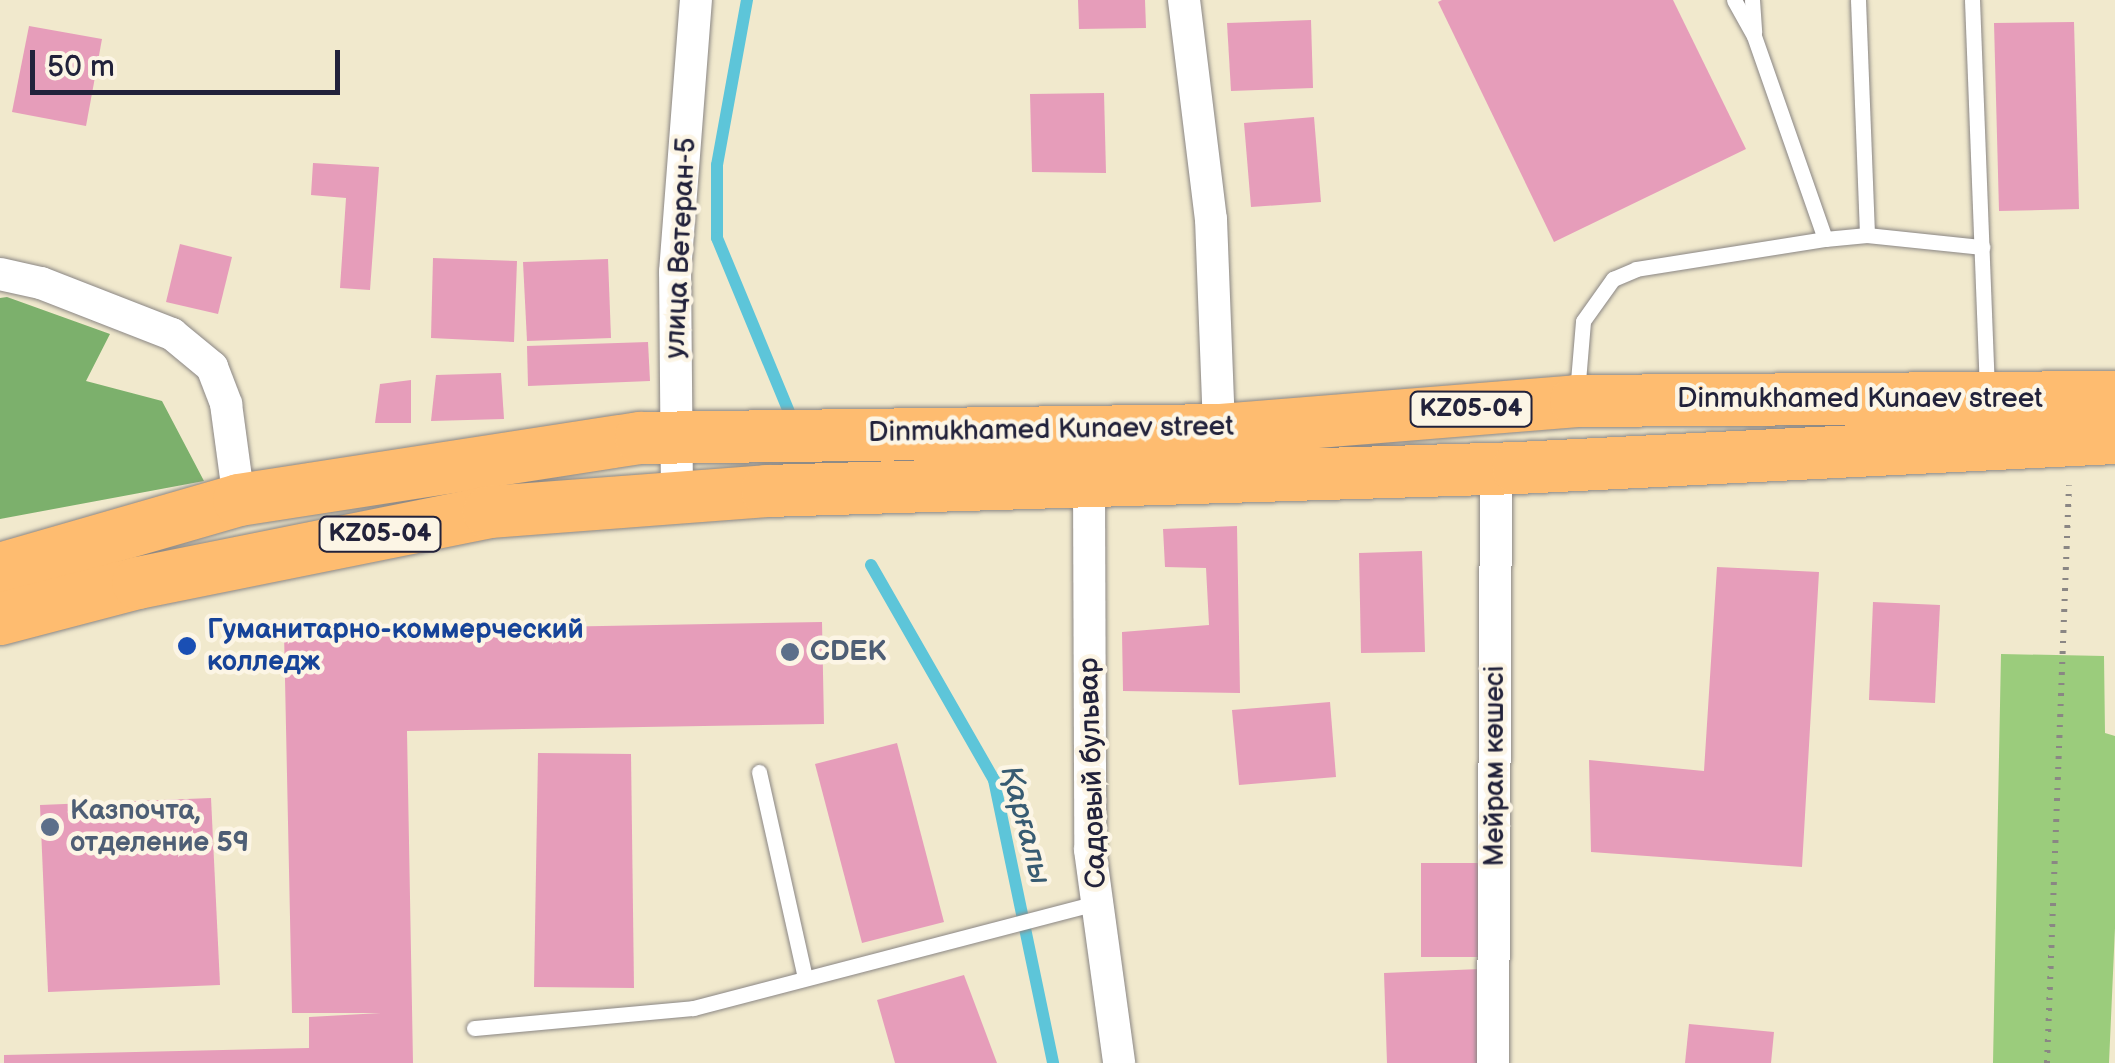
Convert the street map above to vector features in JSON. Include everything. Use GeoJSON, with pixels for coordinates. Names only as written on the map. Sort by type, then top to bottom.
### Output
{"type":"FeatureCollection","features":[{"type":"Feature","properties":{"kind":"main road","name":"Dinmukhamed Kunaev street"},"geometry":{"type":"LineString","coordinates":[[0,619],[138,583],[489,512],[767,491],[1496,469],[1989,421],[2115,397]]}},
{"type":"Feature","properties":{"kind":"main road","name":"Dinmukhamed Kunaev street"},"geometry":{"type":"LineString","coordinates":[[0,568],[238,500],[420,469],[674,435],[1220,430],[1576,401],[1989,421],[2115,438]]}},
{"type":"Feature","properties":{"kind":"street","name":"улица Ветеран-5"},"geometry":{"type":"LineString","coordinates":[[677,496],[676,272],[696,0]]}},
{"type":"Feature","properties":{"kind":"street"},"geometry":{"type":"LineString","coordinates":[[1184,0],[1212,220],[1220,430]]}},
{"type":"Feature","properties":{"kind":"street"},"geometry":{"type":"LineString","coordinates":[[0,274],[41,283],[172,334],[212,367],[226,404],[238,500]]}},
{"type":"Feature","properties":{"kind":"street","name":"Мейрам көшесі"},"geometry":{"type":"LineString","coordinates":[[1493,1063],[1496,469]]}},
{"type":"Feature","properties":{"kind":"street","name":"Садовый бульвар"},"geometry":{"type":"LineString","coordinates":[[1088,482],[1090,850],[1118,1063]]}},
{"type":"Feature","properties":{"kind":"lane"},"geometry":{"type":"LineString","coordinates":[[1734,0],[1754,36],[1825,239]]}},
{"type":"Feature","properties":{"kind":"lane"},"geometry":{"type":"LineString","coordinates":[[1752,0],[1754,36]]}},
{"type":"Feature","properties":{"kind":"lane"},"geometry":{"type":"LineString","coordinates":[[1858,0],[1867,235]]}},
{"type":"Feature","properties":{"kind":"lane"},"geometry":{"type":"LineString","coordinates":[[1972,0],[1989,421]]}},
{"type":"Feature","properties":{"kind":"lane"},"geometry":{"type":"LineString","coordinates":[[1576,401],[1584,321],[1613,280],[1636,269],[1867,235],[1982,246]]}},
{"type":"Feature","properties":{"kind":"lane"},"geometry":{"type":"LineString","coordinates":[[759,772],[805,978]]}},
{"type":"Feature","properties":{"kind":"lane"},"geometry":{"type":"LineString","coordinates":[[474,1028],[693,1008],[1098,903]]}},
{"type":"Feature","properties":{"kind":"path"},"geometry":{"type":"LineString","coordinates":[[2046,1063],[2070,484]]}},
{"type":"Feature","properties":{"kind":"green space"},"geometry":{"type":"Polygon","coordinates":[[[7,297],[110,334],[86,381],[162,401],[204,481],[0,519],[0,298],[7,297]]]}},
{"type":"Feature","properties":{"kind":"green space"},"geometry":{"type":"Polygon","coordinates":[[[2001,654],[2104,656],[2105,733],[2115,736],[2115,928],[2109,1063],[1993,1063],[2001,654]]]}},
{"type":"Feature","properties":{"kind":"building"},"geometry":{"type":"Polygon","coordinates":[[[1078,0],[1145,0],[1146,28],[1079,29],[1078,0]]]}},
{"type":"Feature","properties":{"kind":"building"},"geometry":{"type":"Polygon","coordinates":[[[1673,0],[1746,149],[1554,242],[1438,2],[1673,0]]]}},
{"type":"Feature","properties":{"kind":"building"},"geometry":{"type":"Polygon","coordinates":[[[1311,20],[1313,88],[1231,91],[1227,23],[1311,20]]]}},
{"type":"Feature","properties":{"kind":"building"},"geometry":{"type":"Polygon","coordinates":[[[2074,22],[2079,209],[1999,211],[1994,23],[2074,22]]]}},
{"type":"Feature","properties":{"kind":"building"},"geometry":{"type":"Polygon","coordinates":[[[29,26],[102,39],[86,126],[12,112],[29,26]]]}},
{"type":"Feature","properties":{"kind":"building"},"geometry":{"type":"Polygon","coordinates":[[[1104,93],[1106,173],[1032,172],[1030,94],[1104,93]]]}},
{"type":"Feature","properties":{"kind":"building"},"geometry":{"type":"Polygon","coordinates":[[[1314,117],[1321,202],[1251,207],[1244,123],[1314,117]]]}},
{"type":"Feature","properties":{"kind":"building"},"geometry":{"type":"Polygon","coordinates":[[[313,163],[379,167],[370,290],[340,288],[346,198],[311,195],[313,163]]]}},
{"type":"Feature","properties":{"kind":"building"},"geometry":{"type":"Polygon","coordinates":[[[180,244],[232,257],[218,314],[166,302],[180,244]]]}},
{"type":"Feature","properties":{"kind":"building"},"geometry":{"type":"Polygon","coordinates":[[[433,258],[517,261],[514,342],[431,338],[433,258]]]}},
{"type":"Feature","properties":{"kind":"building"},"geometry":{"type":"Polygon","coordinates":[[[608,259],[611,338],[527,341],[523,262],[608,259]]]}},
{"type":"Feature","properties":{"kind":"building"},"geometry":{"type":"Polygon","coordinates":[[[648,342],[650,381],[528,386],[527,346],[648,342]]]}},
{"type":"Feature","properties":{"kind":"building"},"geometry":{"type":"Polygon","coordinates":[[[501,373],[504,419],[431,421],[436,375],[501,373]]]}},
{"type":"Feature","properties":{"kind":"building"},"geometry":{"type":"Polygon","coordinates":[[[411,380],[411,423],[375,423],[380,384],[411,380]]]}},
{"type":"Feature","properties":{"kind":"building"},"geometry":{"type":"Polygon","coordinates":[[[1237,526],[1240,693],[1123,691],[1122,632],[1209,625],[1206,568],[1165,567],[1163,529],[1237,526]]]}},
{"type":"Feature","properties":{"kind":"building"},"geometry":{"type":"Polygon","coordinates":[[[1422,551],[1425,652],[1361,653],[1359,553],[1422,551]]]}},
{"type":"Feature","properties":{"kind":"building"},"geometry":{"type":"Polygon","coordinates":[[[1717,567],[1819,572],[1802,867],[1591,852],[1589,760],[1704,771],[1717,567]]]}},
{"type":"Feature","properties":{"kind":"building"},"geometry":{"type":"Polygon","coordinates":[[[1873,602],[1940,605],[1935,703],[1869,700],[1873,602]]]}},
{"type":"Feature","properties":{"kind":"building"},"geometry":{"type":"Polygon","coordinates":[[[822,622],[824,724],[407,731],[413,1063],[4,1063],[4,1055],[309,1048],[309,1017],[381,1013],[292,1013],[284,632],[822,622]]]}},
{"type":"Feature","properties":{"kind":"building"},"geometry":{"type":"Polygon","coordinates":[[[1330,702],[1336,777],[1239,785],[1232,710],[1330,702]]]}},
{"type":"Feature","properties":{"kind":"building"},"geometry":{"type":"Polygon","coordinates":[[[897,743],[944,922],[862,943],[815,764],[897,743]]]}},
{"type":"Feature","properties":{"kind":"building"},"geometry":{"type":"Polygon","coordinates":[[[538,753],[631,754],[634,988],[534,987],[538,753]]]}},
{"type":"Feature","properties":{"kind":"building"},"geometry":{"type":"Polygon","coordinates":[[[211,798],[220,985],[48,992],[40,805],[211,798]]]}},
{"type":"Feature","properties":{"kind":"building"},"geometry":{"type":"Polygon","coordinates":[[[1421,863],[1496,863],[1496,957],[1421,957],[1421,863]]]}},
{"type":"Feature","properties":{"kind":"building"},"geometry":{"type":"Polygon","coordinates":[[[1480,969],[1484,1063],[1387,1063],[1384,973],[1480,969]]]}},
{"type":"Feature","properties":{"kind":"building"},"geometry":{"type":"Polygon","coordinates":[[[964,975],[997,1063],[895,1063],[877,1000],[964,975]]]}},
{"type":"Feature","properties":{"kind":"building"},"geometry":{"type":"Polygon","coordinates":[[[1689,1024],[1774,1032],[1771,1063],[1685,1063],[1689,1024]]]}},
{"type":"Feature","properties":{"kind":"waterway","name":"Қарғалы"},"geometry":{"type":"LineString","coordinates":[[747,0],[717,165],[717,238],[794,424]]}},
{"type":"Feature","properties":{"kind":"waterway","name":"Қарғалы"},"geometry":{"type":"LineString","coordinates":[[871,565],[994,780],[1053,1063]]}},
{"type":"Feature","properties":{"kind":"place","name":"Гуманитарно-коммерческий колледж"},"geometry":{"type":"Point","coordinates":[187,646]}},
{"type":"Feature","properties":{"kind":"place","name":"CDEK"},"geometry":{"type":"Point","coordinates":[790,652]}},
{"type":"Feature","properties":{"kind":"place","name":"Казпочта, отделение 59"},"geometry":{"type":"Point","coordinates":[50,827]}}]}
